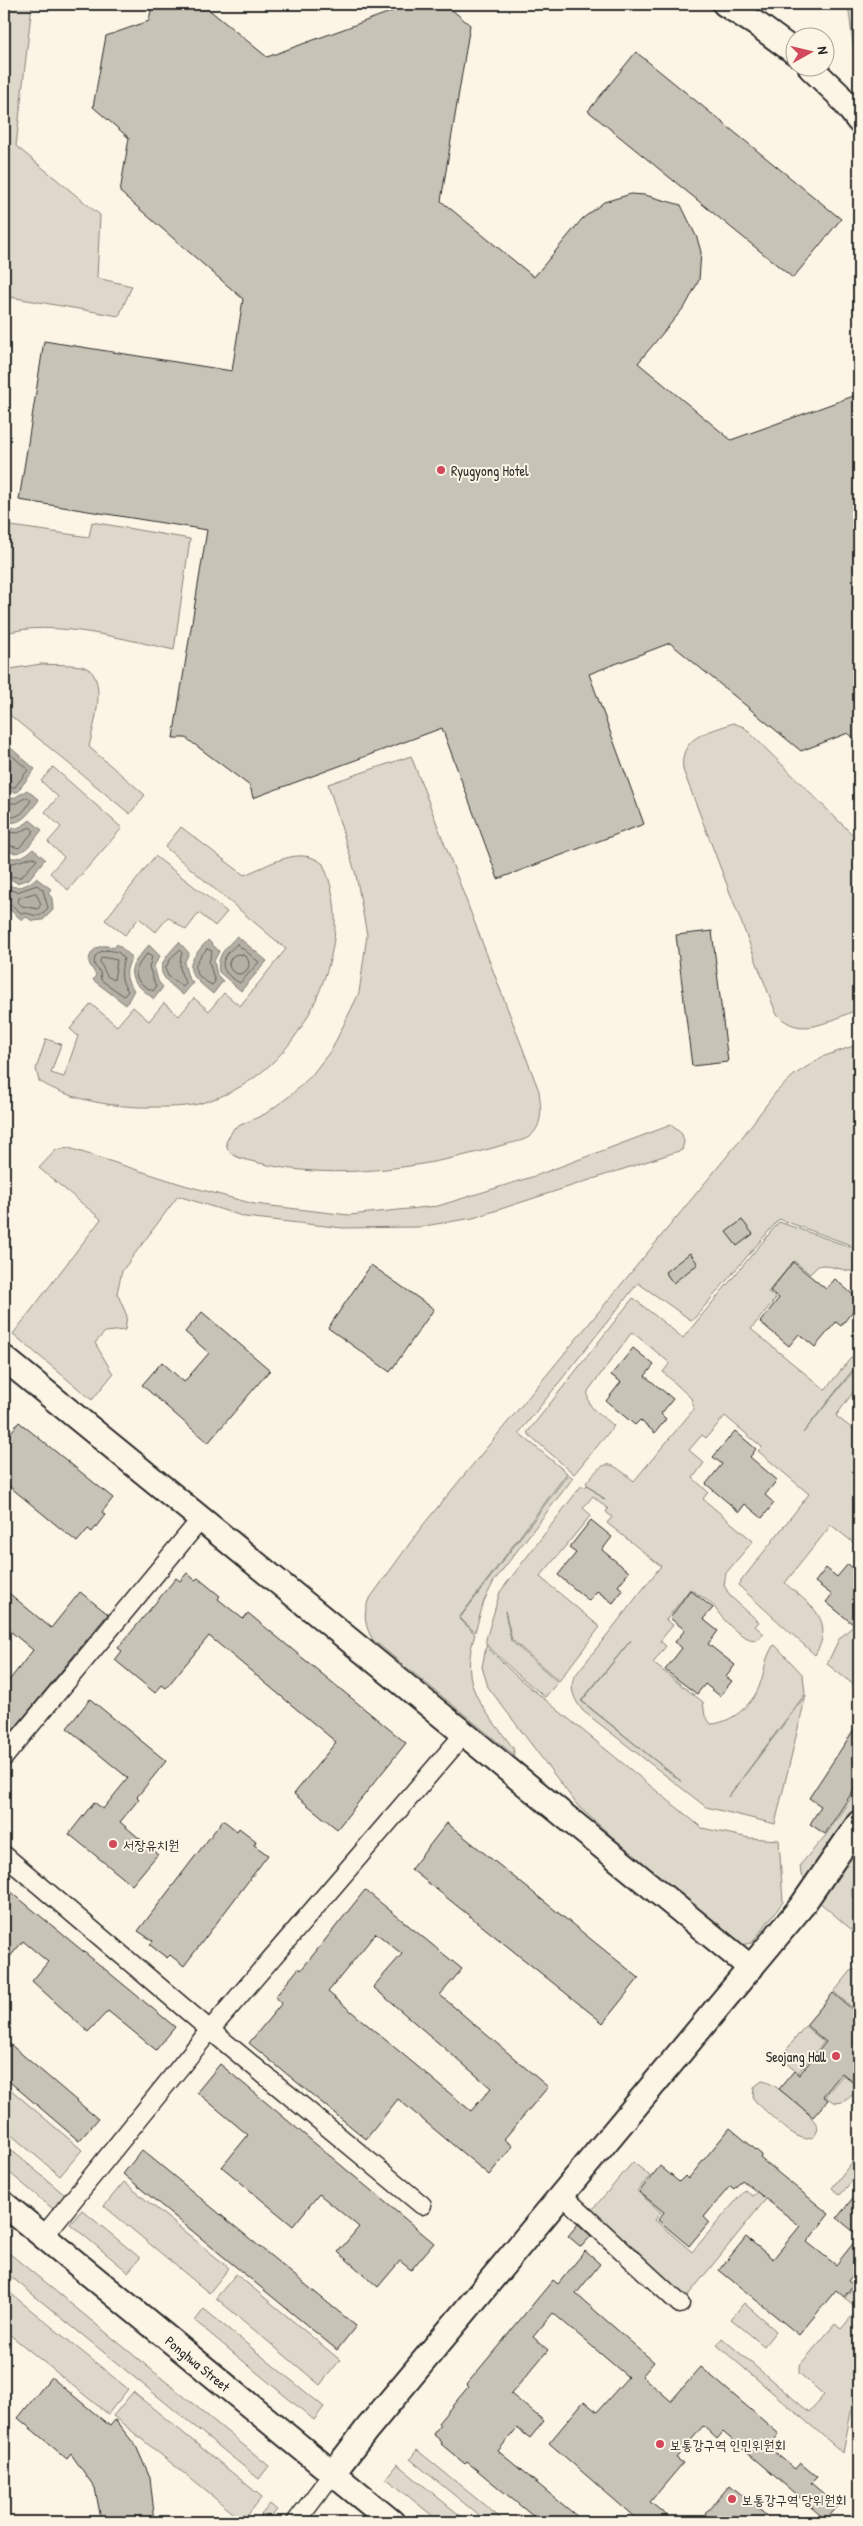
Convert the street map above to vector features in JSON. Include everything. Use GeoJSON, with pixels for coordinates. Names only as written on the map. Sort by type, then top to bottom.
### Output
{"type":"FeatureCollection","features":[{"type":"Feature","properties":{"kind":"street"},"geometry":{"type":"LineString","coordinates":[[725,4],[786,46]]}},
{"type":"Feature","properties":{"kind":"street"},"geometry":{"type":"LineString","coordinates":[[821,78],[838,94],[859,121]]}},
{"type":"Feature","properties":{"kind":"street"},"geometry":{"type":"LineString","coordinates":[[4,1358],[751,1968]]}},
{"type":"Feature","properties":{"kind":"street"},"geometry":{"type":"LineString","coordinates":[[4,1758],[201,1518]]}},
{"type":"Feature","properties":{"kind":"street"},"geometry":{"type":"LineString","coordinates":[[43,2236],[210,2030],[464,1734]]}},
{"type":"Feature","properties":{"kind":"street"},"geometry":{"type":"LineString","coordinates":[[296,2522],[367,2429],[751,1968],[800,1907],[859,1823]]}},
{"type":"Feature","properties":{"kind":"street"},"geometry":{"type":"LineString","coordinates":[[4,1855],[210,2030],[422,2206]]}},
{"type":"Feature","properties":{"kind":"street"},"geometry":{"type":"LineString","coordinates":[[562,2195],[680,2304]]}},
{"type":"Feature","properties":{"kind":"street","name":"Ponghwa Street"},"geometry":{"type":"LineString","coordinates":[[4,2204],[392,2522]]}},
{"type":"Feature","properties":{"kind":"shaded area"},"geometry":{"type":"Polygon","coordinates":[[[4,4],[32,4],[16,146],[100,215],[97,278],[132,286],[119,316],[4,296],[4,4]]]}},
{"type":"Feature","properties":{"kind":"shaded area"},"geometry":{"type":"Polygon","coordinates":[[[848,4],[859,4],[859,73],[856,68],[848,4]]]}},
{"type":"Feature","properties":{"kind":"shaded area"},"geometry":{"type":"Polygon","coordinates":[[[92,522],[190,539],[174,650],[112,636],[65,629],[43,628],[4,634],[4,525],[89,537],[92,522]]]}},
{"type":"Feature","properties":{"kind":"shaded area"},"geometry":{"type":"Polygon","coordinates":[[[41,664],[81,666],[90,670],[95,678],[98,689],[98,701],[89,747],[145,795],[130,814],[6,712],[4,714],[4,670],[41,664]]]}},
{"type":"Feature","properties":{"kind":"shaded area"},"geometry":{"type":"Polygon","coordinates":[[[733,723],[744,727],[854,836],[859,834],[859,1009],[816,1026],[795,1026],[785,1021],[776,1013],[683,770],[685,750],[690,743],[705,733],[733,723]]]}},
{"type":"Feature","properties":{"kind":"shaded area"},"geometry":{"type":"Polygon","coordinates":[[[411,756],[539,1091],[540,1116],[537,1127],[529,1137],[517,1142],[445,1160],[382,1169],[319,1171],[288,1169],[238,1157],[228,1150],[226,1142],[234,1128],[265,1114],[291,1095],[311,1076],[332,1049],[359,993],[367,935],[356,875],[328,784],[411,756]]]}},
{"type":"Feature","properties":{"kind":"shaded area"},"geometry":{"type":"Polygon","coordinates":[[[53,767],[122,828],[68,890],[50,873],[64,857],[48,842],[61,827],[45,812],[58,797],[41,781],[53,767]]]}},
{"type":"Feature","properties":{"kind":"shaded area"},"geometry":{"type":"Polygon","coordinates":[[[181,827],[244,875],[273,862],[294,856],[314,858],[323,864],[332,893],[335,921],[329,965],[315,1001],[305,1022],[277,1058],[241,1086],[221,1096],[198,1104],[184,1106],[141,1107],[115,1105],[62,1093],[39,1081],[36,1069],[46,1039],[61,1044],[51,1073],[64,1077],[78,1036],[70,1029],[91,1004],[117,1026],[133,1007],[149,1021],[164,1003],[179,1016],[194,998],[209,1011],[224,993],[240,1006],[286,949],[165,847],[181,827]]]}},
{"type":"Feature","properties":{"kind":"shaded area"},"geometry":{"type":"Polygon","coordinates":[[[155,856],[227,912],[215,926],[199,913],[186,930],[168,917],[156,932],[139,918],[125,935],[105,920],[155,856]]]}},
{"type":"Feature","properties":{"kind":"shaded area"},"geometry":{"type":"Polygon","coordinates":[[[859,1044],[859,1248],[779,1219],[692,1321],[638,1283],[519,1433],[567,1473],[459,1618],[475,1634],[470,1669],[476,1695],[483,1708],[513,1748],[515,1756],[373,1640],[366,1621],[368,1601],[423,1525],[737,1144],[776,1092],[794,1075],[822,1057],[859,1044]]]}},
{"type":"Feature","properties":{"kind":"shaded area"},"geometry":{"type":"Polygon","coordinates":[[[671,1125],[682,1134],[684,1142],[682,1150],[473,1218],[418,1227],[343,1228],[245,1217],[178,1196],[122,1271],[117,1293],[127,1316],[125,1330],[105,1332],[95,1343],[113,1374],[92,1400],[13,1334],[101,1219],[39,1168],[56,1150],[69,1148],[184,1185],[254,1204],[349,1215],[438,1206],[535,1176],[671,1125]]]}},
{"type":"Feature","properties":{"kind":"shaded area"},"geometry":{"type":"Polygon","coordinates":[[[779,1222],[859,1250],[859,1273],[823,1265],[818,1266],[810,1274],[794,1261],[768,1292],[776,1298],[751,1329],[825,1390],[859,1348],[859,1362],[803,1433],[859,1364],[859,1384],[836,1416],[859,1434],[859,1547],[831,1525],[785,1583],[810,1605],[821,1621],[823,1631],[821,1642],[815,1655],[738,1585],[809,1494],[758,1451],[762,1447],[725,1416],[706,1438],[702,1435],[689,1450],[704,1463],[693,1478],[708,1492],[703,1499],[753,1541],[726,1573],[724,1585],[730,1596],[759,1622],[755,1626],[764,1634],[757,1640],[745,1637],[722,1618],[713,1605],[690,1589],[666,1620],[673,1625],[660,1641],[666,1646],[653,1663],[703,1702],[705,1716],[711,1724],[733,1717],[751,1701],[759,1687],[768,1656],[773,1646],[775,1645],[803,1675],[805,1694],[728,1797],[806,1695],[775,1824],[706,1807],[583,1711],[575,1699],[572,1687],[574,1677],[661,1566],[607,1523],[612,1517],[606,1512],[608,1509],[593,1496],[583,1508],[591,1515],[540,1577],[600,1627],[559,1681],[512,1640],[505,1611],[511,1641],[558,1682],[545,1697],[516,1673],[486,1644],[500,1592],[582,1485],[584,1488],[587,1485],[605,1500],[586,1483],[604,1465],[614,1466],[634,1481],[694,1409],[691,1398],[663,1372],[670,1363],[632,1332],[588,1391],[588,1398],[592,1408],[614,1426],[574,1474],[527,1433],[633,1298],[683,1338],[779,1222]],[[631,1640],[581,1701],[682,1782],[582,1701],[631,1640]]]}},
{"type":"Feature","properties":{"kind":"shaded area"},"geometry":{"type":"Polygon","coordinates":[[[568,1474],[573,1478],[494,1581],[484,1601],[475,1632],[460,1618],[568,1474]]]}},
{"type":"Feature","properties":{"kind":"shaded area"},"geometry":{"type":"Polygon","coordinates":[[[852,1627],[859,1632],[859,1689],[827,1664],[839,1639],[852,1627]]]}},
{"type":"Feature","properties":{"kind":"shaded area"},"geometry":{"type":"Polygon","coordinates":[[[486,1646],[515,1675],[702,1828],[749,1838],[779,1840],[783,1902],[752,1943],[740,1945],[726,1939],[578,1806],[488,1687],[482,1667],[486,1646]]]}},
{"type":"Feature","properties":{"kind":"shaded area"},"geometry":{"type":"Polygon","coordinates":[[[859,1786],[859,1809],[805,1879],[801,1875],[800,1865],[826,1835],[859,1786]]]}},
{"type":"Feature","properties":{"kind":"shaded area"},"geometry":{"type":"Polygon","coordinates":[[[859,1845],[859,1875],[852,1885],[852,1897],[859,1905],[859,1936],[818,1901],[859,1845]]]}},
{"type":"Feature","properties":{"kind":"shaded area"},"geometry":{"type":"Polygon","coordinates":[[[859,1968],[859,2000],[853,2008],[834,1992],[851,1971],[859,1968]]]}},
{"type":"Feature","properties":{"kind":"shaded area"},"geometry":{"type":"Polygon","coordinates":[[[805,2026],[824,2042],[798,2073],[787,2064],[784,2053],[805,2026]]]}},
{"type":"Feature","properties":{"kind":"shaded area"},"geometry":{"type":"Polygon","coordinates":[[[843,2075],[859,2088],[859,2101],[852,2095],[845,2101],[838,2103],[825,2096],[843,2075]]]}},
{"type":"Feature","properties":{"kind":"shaded area"},"geometry":{"type":"Polygon","coordinates":[[[762,2081],[776,2087],[803,2108],[818,2128],[814,2136],[807,2139],[799,2137],[779,2123],[757,2103],[753,2098],[754,2087],[762,2081]]]}},
{"type":"Feature","properties":{"kind":"shaded area"},"geometry":{"type":"Polygon","coordinates":[[[4,2084],[82,2150],[60,2176],[4,2129],[4,2084]]]}},
{"type":"Feature","properties":{"kind":"shaded area"},"geometry":{"type":"Polygon","coordinates":[[[4,2144],[65,2195],[53,2209],[4,2168],[4,2144]]]}},
{"type":"Feature","properties":{"kind":"shaded area"},"geometry":{"type":"Polygon","coordinates":[[[859,2153],[859,2173],[840,2195],[832,2188],[859,2153]]]}},
{"type":"Feature","properties":{"kind":"shaded area"},"geometry":{"type":"Polygon","coordinates":[[[633,2162],[650,2176],[637,2191],[661,2212],[655,2220],[692,2252],[745,2190],[752,2196],[757,2192],[766,2199],[685,2299],[592,2210],[633,2162]]]}},
{"type":"Feature","properties":{"kind":"shaded area"},"geometry":{"type":"Polygon","coordinates":[[[124,2182],[229,2268],[209,2293],[104,2206],[124,2182]]]}},
{"type":"Feature","properties":{"kind":"shaded area"},"geometry":{"type":"Polygon","coordinates":[[[82,2210],[140,2258],[128,2272],[70,2224],[82,2210]]]}},
{"type":"Feature","properties":{"kind":"shaded area"},"geometry":{"type":"Polygon","coordinates":[[[4,2249],[269,2466],[259,2479],[4,2271],[4,2249]]]}},
{"type":"Feature","properties":{"kind":"shaded area"},"geometry":{"type":"Polygon","coordinates":[[[859,2271],[859,2371],[843,2453],[717,2345],[722,2338],[809,2412],[824,2395],[799,2373],[799,2366],[835,2324],[841,2329],[858,2309],[845,2298],[855,2285],[851,2281],[859,2271]]]}},
{"type":"Feature","properties":{"kind":"shaded area"},"geometry":{"type":"Polygon","coordinates":[[[236,2274],[340,2360],[320,2385],[216,2298],[236,2274]]]}},
{"type":"Feature","properties":{"kind":"shaded area"},"geometry":{"type":"Polygon","coordinates":[[[4,2288],[128,2389],[108,2414],[4,2330],[4,2288]]]}},
{"type":"Feature","properties":{"kind":"shaded area"},"geometry":{"type":"Polygon","coordinates":[[[744,2303],[776,2331],[764,2346],[731,2319],[744,2303]]]}},
{"type":"Feature","properties":{"kind":"shaded area"},"geometry":{"type":"Polygon","coordinates":[[[204,2309],[324,2407],[314,2420],[195,2321],[204,2309]]]}},
{"type":"Feature","properties":{"kind":"shaded area"},"geometry":{"type":"Polygon","coordinates":[[[133,2392],[262,2497],[243,2521],[113,2416],[133,2392]]]}},
{"type":"Feature","properties":{"kind":"shaded area"},"geometry":{"type":"Polygon","coordinates":[[[417,2450],[505,2522],[487,2522],[410,2459],[417,2450]]]}},
{"type":"Feature","properties":{"kind":"shaded area"},"geometry":{"type":"Polygon","coordinates":[[[397,2464],[468,2522],[440,2522],[386,2478],[397,2464]]]}},
{"type":"Feature","properties":{"kind":"shaded area"},"geometry":{"type":"Polygon","coordinates":[[[270,2504],[277,2510],[267,2522],[255,2522],[270,2504]]]}},
{"type":"Feature","properties":{"kind":"water"},"geometry":{"type":"Polygon","coordinates":[[[5,743],[35,769],[17,792],[4,792],[5,743]]]}},
{"type":"Feature","properties":{"kind":"water"},"geometry":{"type":"Polygon","coordinates":[[[27,790],[39,800],[20,821],[10,822],[4,820],[4,798],[14,798],[27,790]]]}},
{"type":"Feature","properties":{"kind":"water"},"geometry":{"type":"Polygon","coordinates":[[[30,820],[42,830],[30,845],[21,852],[16,853],[4,848],[4,827],[18,828],[30,820]]]}},
{"type":"Feature","properties":{"kind":"water"},"geometry":{"type":"Polygon","coordinates":[[[33,849],[45,859],[29,879],[17,883],[4,875],[4,854],[11,858],[19,858],[33,849]]]}},
{"type":"Feature","properties":{"kind":"water"},"geometry":{"type":"Polygon","coordinates":[[[36,878],[51,889],[48,893],[52,898],[53,910],[43,920],[33,921],[26,917],[22,920],[4,905],[4,883],[17,887],[28,884],[36,878]]]}},
{"type":"Feature","properties":{"kind":"water"},"geometry":{"type":"Polygon","coordinates":[[[237,936],[267,961],[241,991],[219,972],[218,966],[220,956],[237,936]]]}},
{"type":"Feature","properties":{"kind":"water"},"geometry":{"type":"Polygon","coordinates":[[[208,940],[219,951],[214,961],[217,975],[223,981],[213,994],[197,980],[191,968],[194,957],[208,940]]]}},
{"type":"Feature","properties":{"kind":"water"},"geometry":{"type":"Polygon","coordinates":[[[179,942],[189,953],[184,963],[188,977],[193,983],[183,995],[167,981],[163,976],[162,970],[165,959],[179,942]]]}},
{"type":"Feature","properties":{"kind":"water"},"geometry":{"type":"Polygon","coordinates":[[[117,944],[132,957],[128,966],[127,978],[134,990],[126,1005],[93,980],[96,975],[89,963],[91,954],[97,948],[109,946],[114,948],[117,944]]]}},
{"type":"Feature","properties":{"kind":"water"},"geometry":{"type":"Polygon","coordinates":[[[149,945],[160,956],[154,966],[158,981],[163,987],[154,999],[138,985],[132,974],[135,962],[149,945]]]}},
{"type":"Feature","properties":{"kind":"building","name":"Ryugyong Hotel"},"geometry":{"type":"Polygon","coordinates":[[[152,4],[202,4],[267,57],[412,4],[445,4],[470,25],[441,201],[534,277],[582,219],[604,202],[631,194],[645,195],[681,205],[697,238],[701,252],[699,280],[686,305],[638,363],[731,440],[859,394],[859,743],[848,733],[801,751],[670,643],[589,674],[644,824],[498,879],[442,728],[253,798],[250,786],[186,738],[173,738],[207,530],[19,500],[44,341],[232,371],[243,299],[120,192],[129,138],[93,107],[106,36],[149,21],[152,4]]]}},
{"type":"Feature","properties":{"kind":"building"},"geometry":{"type":"Polygon","coordinates":[[[636,52],[841,219],[793,278],[588,111],[636,52]]]}},
{"type":"Feature","properties":{"kind":"building"},"geometry":{"type":"Polygon","coordinates":[[[712,931],[728,1062],[692,1066],[676,935],[712,931]]]}},
{"type":"Feature","properties":{"kind":"building"},"geometry":{"type":"Polygon","coordinates":[[[742,1220],[753,1234],[737,1246],[726,1232],[742,1220]]]}},
{"type":"Feature","properties":{"kind":"building"},"geometry":{"type":"Polygon","coordinates":[[[690,1253],[698,1264],[673,1283],[665,1272],[690,1253]]]}},
{"type":"Feature","properties":{"kind":"building"},"geometry":{"type":"Polygon","coordinates":[[[793,1262],[826,1289],[835,1279],[859,1300],[859,1303],[841,1326],[836,1322],[815,1347],[799,1334],[789,1346],[760,1322],[779,1298],[770,1291],[793,1262]]]}},
{"type":"Feature","properties":{"kind":"building"},"geometry":{"type":"Polygon","coordinates":[[[371,1265],[434,1309],[390,1372],[328,1328],[371,1265]]]}},
{"type":"Feature","properties":{"kind":"building"},"geometry":{"type":"Polygon","coordinates":[[[202,1312],[270,1370],[208,1443],[142,1385],[162,1362],[184,1382],[209,1353],[185,1332],[202,1312]]]}},
{"type":"Feature","properties":{"kind":"building"},"geometry":{"type":"Polygon","coordinates":[[[633,1348],[654,1365],[645,1376],[673,1399],[661,1414],[666,1419],[655,1433],[640,1420],[635,1425],[606,1401],[621,1382],[611,1375],[633,1348]]]}},
{"type":"Feature","properties":{"kind":"building"},"geometry":{"type":"Polygon","coordinates":[[[19,1422],[113,1498],[102,1512],[105,1515],[92,1532],[88,1529],[77,1542],[4,1482],[4,1441],[19,1422]]]}},
{"type":"Feature","properties":{"kind":"building"},"geometry":{"type":"Polygon","coordinates":[[[735,1431],[756,1449],[750,1457],[777,1480],[765,1495],[774,1503],[762,1518],[745,1504],[739,1512],[706,1484],[722,1464],[713,1457],[735,1431]]]}},
{"type":"Feature","properties":{"kind":"building"},"geometry":{"type":"Polygon","coordinates":[[[591,1520],[612,1537],[602,1550],[629,1572],[618,1586],[623,1590],[613,1603],[597,1591],[589,1601],[558,1575],[576,1553],[569,1548],[591,1520]]]}},
{"type":"Feature","properties":{"kind":"building"},"geometry":{"type":"Polygon","coordinates":[[[848,1564],[859,1573],[859,1629],[826,1602],[832,1595],[815,1582],[826,1568],[837,1577],[848,1564]]]}},
{"type":"Feature","properties":{"kind":"building"},"geometry":{"type":"Polygon","coordinates":[[[187,1573],[195,1580],[198,1578],[220,1596],[218,1599],[243,1619],[248,1613],[406,1743],[337,1829],[294,1794],[336,1742],[209,1636],[166,1688],[162,1685],[155,1693],[115,1660],[122,1651],[118,1648],[176,1578],[180,1581],[187,1573]]]}},
{"type":"Feature","properties":{"kind":"building"},"geometry":{"type":"Polygon","coordinates":[[[4,1589],[51,1628],[80,1592],[108,1614],[4,1741],[4,1687],[33,1650],[4,1626],[4,1589]]]}},
{"type":"Feature","properties":{"kind":"building"},"geometry":{"type":"Polygon","coordinates":[[[690,1590],[713,1608],[703,1619],[718,1631],[708,1644],[735,1665],[726,1677],[732,1681],[720,1696],[705,1684],[697,1694],[665,1670],[682,1648],[675,1642],[685,1630],[670,1618],[690,1590]]]}},
{"type":"Feature","properties":{"kind":"building"},"geometry":{"type":"Polygon","coordinates":[[[90,1699],[166,1761],[120,1822],[158,1854],[132,1885],[69,1834],[94,1802],[103,1809],[128,1778],[67,1728],[90,1699]]]}},
{"type":"Feature","properties":{"kind":"building"},"geometry":{"type":"Polygon","coordinates":[[[859,1722],[859,1782],[825,1834],[810,1824],[821,1806],[809,1798],[859,1722]]]}},
{"type":"Feature","properties":{"kind":"building"},"geometry":{"type":"Polygon","coordinates":[[[223,1820],[237,1831],[239,1828],[256,1841],[254,1845],[268,1855],[184,1966],[170,1955],[167,1958],[150,1945],[153,1941],[138,1931],[223,1820]]]}},
{"type":"Feature","properties":{"kind":"building"},"geometry":{"type":"Polygon","coordinates":[[[447,1823],[639,1978],[603,2023],[411,1869],[447,1823]]]}},
{"type":"Feature","properties":{"kind":"building"},"geometry":{"type":"Polygon","coordinates":[[[4,1886],[175,2027],[156,2050],[108,2011],[88,2032],[32,1981],[48,1962],[23,1941],[4,1964],[4,1886]]]}},
{"type":"Feature","properties":{"kind":"building"},"geometry":{"type":"Polygon","coordinates":[[[365,1890],[462,1969],[440,1995],[548,2087],[504,2139],[513,2146],[489,2175],[398,2099],[366,2139],[249,2043],[282,2003],[275,1997],[299,1968],[301,1970],[365,1890]],[[376,1933],[328,1992],[471,2111],[491,2088],[373,1987],[402,1954],[376,1933]]]}},
{"type":"Feature","properties":{"kind":"building","name":"Seojang Hall"},"geometry":{"type":"Polygon","coordinates":[[[833,1993],[859,2015],[859,2087],[842,2073],[823,2096],[828,2100],[813,2117],[779,2089],[794,2071],[799,2075],[826,2042],[806,2025],[833,1993]]]}},
{"type":"Feature","properties":{"kind":"building"},"geometry":{"type":"Polygon","coordinates":[[[4,2039],[98,2119],[79,2141],[4,2077],[4,2039]]]}},
{"type":"Feature","properties":{"kind":"building"},"geometry":{"type":"Polygon","coordinates":[[[220,2064],[434,2243],[411,2270],[400,2261],[378,2287],[338,2252],[359,2227],[319,2194],[293,2226],[222,2167],[248,2135],[197,2092],[220,2064]]]}},
{"type":"Feature","properties":{"kind":"building"},"geometry":{"type":"Polygon","coordinates":[[[730,2128],[762,2155],[760,2158],[829,2214],[807,2242],[836,2265],[859,2236],[859,2267],[848,2281],[853,2285],[844,2297],[836,2290],[799,2335],[719,2270],[746,2237],[773,2259],[800,2226],[742,2180],[734,2189],[730,2186],[704,2217],[709,2222],[689,2246],[658,2220],[664,2212],[639,2192],[660,2166],[679,2182],[685,2176],[688,2179],[730,2128]]]}},
{"type":"Feature","properties":{"kind":"building"},"geometry":{"type":"Polygon","coordinates":[[[142,2150],[356,2326],[337,2350],[123,2174],[142,2150]]]}},
{"type":"Feature","properties":{"kind":"building"},"geometry":{"type":"Polygon","coordinates":[[[859,2190],[859,2236],[837,2218],[859,2190]]]}},
{"type":"Feature","properties":{"kind":"building"},"geometry":{"type":"Polygon","coordinates":[[[578,2224],[591,2236],[581,2247],[568,2236],[578,2224]]]}},
{"type":"Feature","properties":{"kind":"building"},"geometry":{"type":"Polygon","coordinates":[[[585,2251],[600,2264],[576,2294],[654,2362],[642,2376],[671,2401],[701,2367],[779,2434],[768,2447],[795,2469],[800,2463],[817,2477],[811,2483],[838,2506],[826,2520],[723,2432],[717,2439],[703,2426],[676,2458],[683,2463],[650,2502],[675,2522],[640,2522],[549,2443],[584,2401],[597,2412],[628,2377],[553,2313],[533,2337],[548,2350],[511,2394],[544,2421],[530,2438],[517,2428],[498,2451],[584,2522],[540,2522],[467,2462],[465,2464],[441,2444],[442,2442],[433,2434],[440,2425],[438,2423],[468,2387],[466,2385],[553,2280],[558,2284],[585,2251]]]}},
{"type":"Feature","properties":{"kind":"building"},"geometry":{"type":"Polygon","coordinates":[[[51,2377],[110,2426],[115,2420],[136,2446],[150,2478],[155,2522],[99,2522],[100,2514],[95,2488],[71,2454],[67,2459],[18,2418],[51,2377]]]}},
{"type":"Feature","properties":{"kind":"building","name":"보통강구역 당위원회"},"geometry":{"type":"Polygon","coordinates":[[[730,2485],[774,2522],[715,2522],[705,2514],[730,2485]]]}},
{"type":"Feature","properties":{"kind":"place","name":"Ryugyong Hotel"},"geometry":{"type":"Point","coordinates":[441,470]}},
{"type":"Feature","properties":{"kind":"place","name":"서장유치원"},"geometry":{"type":"Point","coordinates":[113,1844]}},
{"type":"Feature","properties":{"kind":"place","name":"Seojang Hall"},"geometry":{"type":"Point","coordinates":[836,2056]}},
{"type":"Feature","properties":{"kind":"place","name":"보통강구역 인민위원회"},"geometry":{"type":"Point","coordinates":[660,2444]}},
{"type":"Feature","properties":{"kind":"place","name":"보통강구역 당위원회"},"geometry":{"type":"Point","coordinates":[732,2499]}}]}
